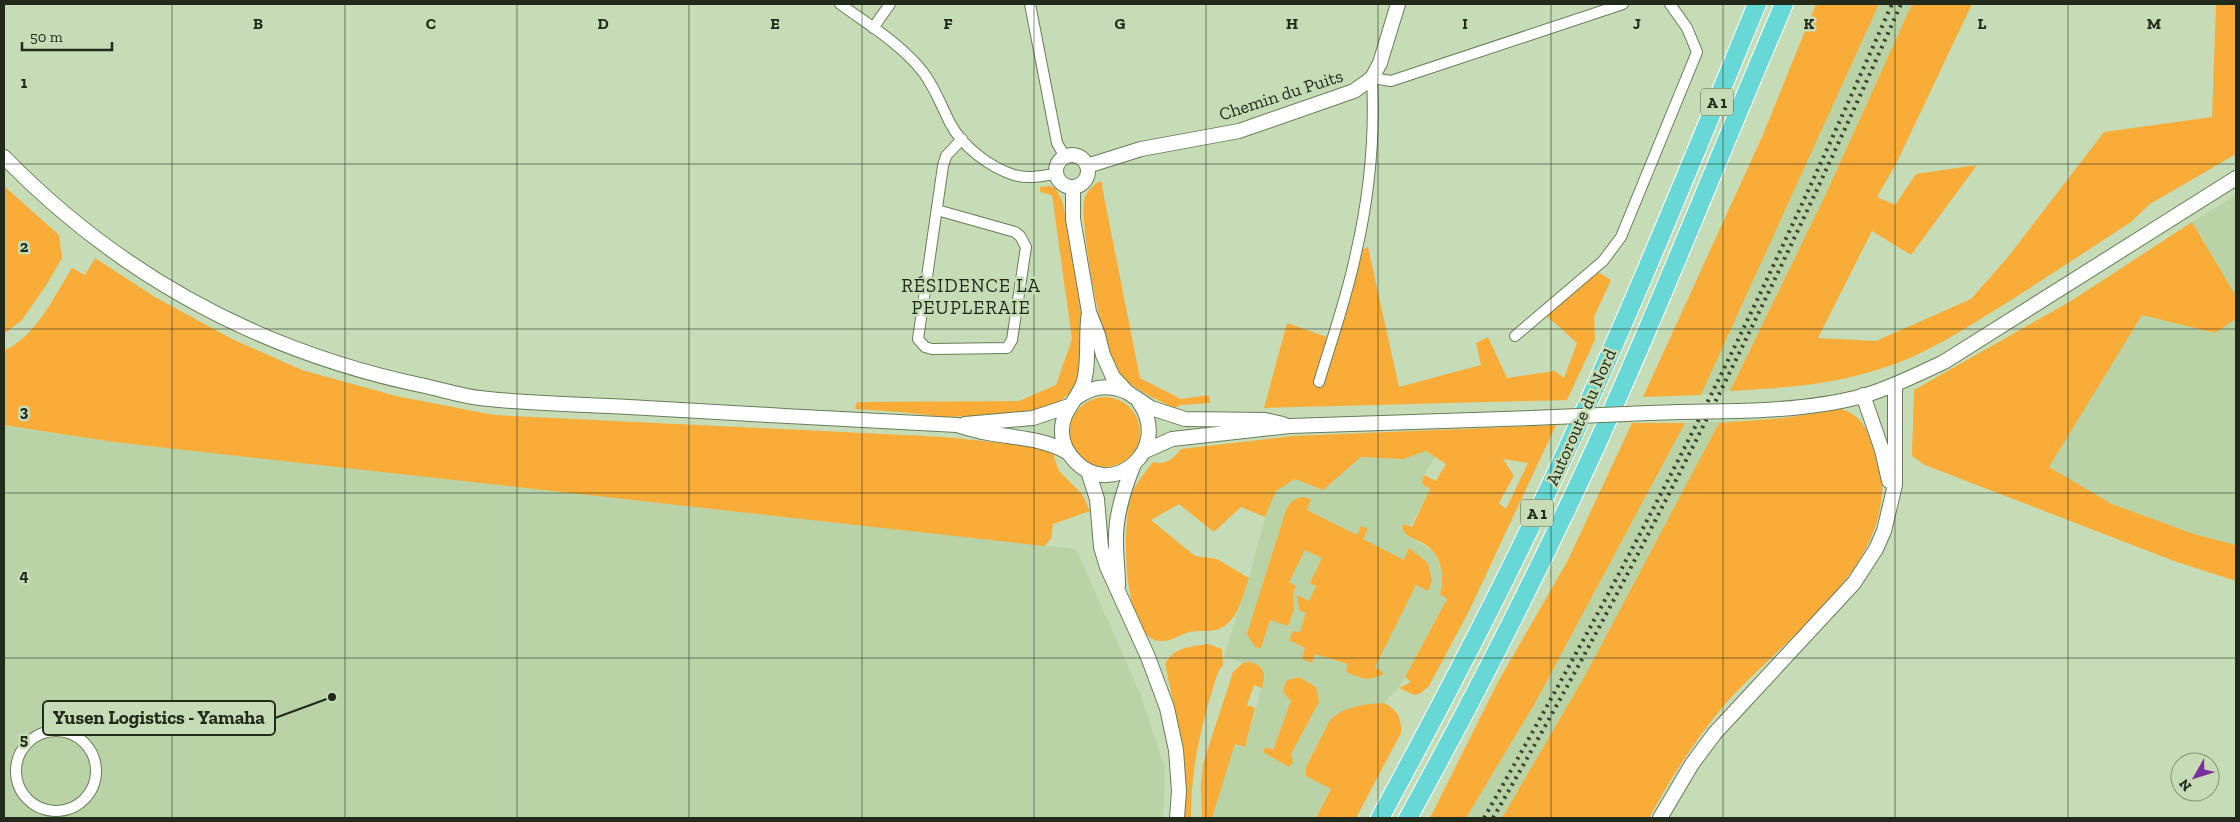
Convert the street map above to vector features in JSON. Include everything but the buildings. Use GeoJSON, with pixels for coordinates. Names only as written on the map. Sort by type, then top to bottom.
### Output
{"type":"FeatureCollection","features":[{"type":"Feature","properties":{"kind":"highway"},"geometry":{"type":"LineString","coordinates":[[1675,199],[1750,4]]}},
{"type":"Feature","properties":{"kind":"highway","name":"Autoroute du Nord"},"geometry":{"type":"LineString","coordinates":[[1380,818],[1475,640],[1534,520],[1606,364],[1757,4]]}},
{"type":"Feature","properties":{"kind":"highway","name":"Autoroute du Nord"},"geometry":{"type":"LineString","coordinates":[[1408,818],[1512,621],[1578,484],[1672,269],[1783,5]]}},
{"type":"Feature","properties":{"kind":"main road"},"geometry":{"type":"LineString","coordinates":[[1372,78],[1380,63],[1398,4]]}},
{"type":"Feature","properties":{"kind":"main road","name":"Chemin du Puits"},"geometry":{"type":"LineString","coordinates":[[1087,166],[1141,149],[1239,131],[1338,98],[1354,91],[1372,78]]}},
{"type":"Feature","properties":{"kind":"main road"},"geometry":{"type":"LineString","coordinates":[[4,157],[34,188],[88,234],[145,273],[222,318],[312,356],[393,380],[480,398],[957,425],[1033,418],[1072,402],[1083,393],[1100,387],[1119,388],[1159,412],[1185,419],[1265,420],[1290,426]]}},
{"type":"Feature","properties":{"kind":"main road"},"geometry":{"type":"LineString","coordinates":[[1065,157],[1079,158],[1087,166],[1088,177],[1080,185],[1074,187],[1062,183],[1056,174],[1057,164],[1065,157]]}},
{"type":"Feature","properties":{"kind":"main road"},"geometry":{"type":"LineString","coordinates":[[1145,451],[1172,439],[1290,426],[1738,411],[1802,406],[1863,396],[1895,385],[1944,362],[1975,344],[2236,178]]}},
{"type":"Feature","properties":{"kind":"main road"},"geometry":{"type":"LineString","coordinates":[[957,425],[988,433],[1036,440],[1055,445],[1067,452],[1079,466],[1088,471],[1108,475],[1126,470],[1145,451],[1149,438],[1149,424],[1145,411],[1113,377],[1103,355],[1098,334],[1089,312],[1073,219],[1074,187]]}},
{"type":"Feature","properties":{"kind":"main road"},"geometry":{"type":"LineString","coordinates":[[1067,452],[1062,424],[1072,402],[1084,383],[1086,330],[1089,312]]}},
{"type":"Feature","properties":{"kind":"main road"},"geometry":{"type":"LineString","coordinates":[[1660,818],[1692,764],[1715,733],[1854,583],[1876,549],[1884,531],[1895,485],[1895,385]]}},
{"type":"Feature","properties":{"kind":"main road"},"geometry":{"type":"LineString","coordinates":[[1863,396],[1882,450],[1892,495]]}},
{"type":"Feature","properties":{"kind":"main road"},"geometry":{"type":"LineString","coordinates":[[1118,590],[1116,542],[1118,521],[1122,499],[1134,464]]}},
{"type":"Feature","properties":{"kind":"main road"},"geometry":{"type":"LineString","coordinates":[[1088,471],[1097,498],[1101,547],[1107,567],[1148,657],[1167,708],[1176,750],[1179,791],[1177,818]]}},
{"type":"Feature","properties":{"kind":"street"},"geometry":{"type":"LineString","coordinates":[[840,4],[902,50],[923,72],[939,98],[951,124],[962,139],[986,160],[1015,175],[1032,177],[1056,174]]}},
{"type":"Feature","properties":{"kind":"street"},"geometry":{"type":"LineString","coordinates":[[873,28],[890,4]]}},
{"type":"Feature","properties":{"kind":"street"},"geometry":{"type":"LineString","coordinates":[[1030,4],[1057,143],[1065,157]]}},
{"type":"Feature","properties":{"kind":"street"},"geometry":{"type":"LineString","coordinates":[[1319,382],[1356,252],[1366,190],[1374,110],[1372,78],[1391,81],[1623,4]]}},
{"type":"Feature","properties":{"kind":"street"},"geometry":{"type":"LineString","coordinates":[[1515,336],[1603,261],[1622,237],[1697,52],[1696,44],[1670,4]]}},
{"type":"Feature","properties":{"kind":"street"},"geometry":{"type":"LineString","coordinates":[[937,210],[1015,232],[1024,242],[1026,247],[1012,340],[1007,348],[932,350],[925,347],[918,339],[937,210],[946,156],[962,139]]}},
{"type":"Feature","properties":{"kind":"street"},"geometry":{"type":"LineString","coordinates":[[61,731],[73,734],[86,744],[92,753],[96,766],[96,777],[92,789],[78,805],[48,815],[30,802],[20,790],[16,780],[16,768],[18,756],[26,743],[42,733],[61,731]]}},
{"type":"Feature","properties":{"kind":"shaded area"},"geometry":{"type":"Polygon","coordinates":[[[1816,4],[1879,4],[1701,395],[1643,397],[1762,137],[1816,4]]]}},
{"type":"Feature","properties":{"kind":"shaded area"},"geometry":{"type":"Polygon","coordinates":[[[1879,4],[1912,4],[1825,196],[1730,391],[1701,395],[1879,4]]]}},
{"type":"Feature","properties":{"kind":"shaded area"},"geometry":{"type":"Polygon","coordinates":[[[1912,4],[1972,4],[1897,162],[1877,197],[1895,205],[1916,174],[1977,165],[1911,255],[1872,231],[1818,338],[1876,341],[1971,299],[2008,257],[2104,132],[2212,117],[2216,4],[2236,4],[2236,154],[2150,204],[2131,222],[2000,307],[1916,355],[1867,373],[1828,382],[1730,391],[1825,196],[1912,4]]]}},
{"type":"Feature","properties":{"kind":"shaded area"},"geometry":{"type":"Polygon","coordinates":[[[1101,181],[1140,378],[1181,399],[1209,395],[1210,403],[1180,405],[1175,408],[1133,386],[1115,369],[1104,336],[1092,283],[1085,229],[1085,197],[1101,181]]]}},
{"type":"Feature","properties":{"kind":"shaded area"},"geometry":{"type":"Polygon","coordinates":[[[4,186],[59,235],[62,258],[22,320],[4,334],[4,186]]]}},
{"type":"Feature","properties":{"kind":"shaded area"},"geometry":{"type":"Polygon","coordinates":[[[1051,186],[1056,189],[1063,203],[1081,312],[1080,380],[1075,388],[1058,403],[1026,414],[945,417],[855,409],[857,402],[1019,401],[1056,385],[1072,339],[1052,195],[1040,192],[1040,187],[1051,186]]]}},
{"type":"Feature","properties":{"kind":"shaded area"},"geometry":{"type":"Polygon","coordinates":[[[2236,195],[2236,296],[2192,222],[2236,195]]]}},
{"type":"Feature","properties":{"kind":"shaded area"},"geometry":{"type":"Polygon","coordinates":[[[2192,222],[2236,296],[2236,319],[2215,333],[2142,315],[2049,467],[2112,504],[2194,534],[2236,545],[2236,581],[2174,561],[1925,465],[1912,456],[1914,390],[2071,301],[2192,222]]]}},
{"type":"Feature","properties":{"kind":"shaded area"},"geometry":{"type":"Polygon","coordinates":[[[1368,247],[1399,387],[1481,365],[1476,343],[1488,337],[1507,378],[1555,371],[1564,378],[1577,343],[1547,316],[1598,272],[1611,280],[1594,317],[1595,340],[1567,400],[1264,408],[1287,323],[1338,341],[1362,250],[1368,247]]]}},
{"type":"Feature","properties":{"kind":"shaded area"},"geometry":{"type":"Polygon","coordinates":[[[95,258],[155,297],[232,339],[302,370],[396,396],[494,415],[944,437],[1034,446],[1052,451],[1059,471],[1082,494],[1090,511],[1053,524],[1051,539],[1044,546],[114,442],[4,425],[4,351],[26,336],[35,326],[72,268],[85,275],[95,258]]]}},
{"type":"Feature","properties":{"kind":"shaded area"},"geometry":{"type":"Polygon","coordinates":[[[2142,315],[2215,333],[2236,319],[2236,545],[2194,534],[2112,504],[2048,467],[2142,315]]]}},
{"type":"Feature","properties":{"kind":"shaded area"},"geometry":{"type":"Polygon","coordinates":[[[1105,397],[1118,400],[1130,407],[1137,419],[1140,432],[1137,445],[1130,457],[1118,464],[1105,467],[1092,464],[1080,457],[1073,445],[1070,432],[1073,419],[1080,407],[1092,400],[1105,397]]]}},
{"type":"Feature","properties":{"kind":"shaded area"},"geometry":{"type":"Polygon","coordinates":[[[1842,409],[1856,417],[1865,427],[1882,483],[1876,525],[1862,555],[1843,583],[1820,610],[1722,708],[1683,761],[1649,818],[1502,818],[1586,674],[1719,423],[1784,418],[1842,409]]]}},
{"type":"Feature","properties":{"kind":"shaded area"},"geometry":{"type":"Polygon","coordinates":[[[1739,421],[1525,818],[1466,818],[1534,705],[1685,423],[1739,421]]]}},
{"type":"Feature","properties":{"kind":"shaded area"},"geometry":{"type":"Polygon","coordinates":[[[1632,423],[1685,423],[1534,705],[1466,818],[1430,818],[1498,682],[1568,560],[1632,423]]]}},
{"type":"Feature","properties":{"kind":"shaded area"},"geometry":{"type":"Polygon","coordinates":[[[4,425],[114,442],[1076,549],[1140,693],[1165,768],[1163,818],[4,818],[4,425]]]}},
{"type":"Feature","properties":{"kind":"shaded area"},"geometry":{"type":"Polygon","coordinates":[[[1556,425],[1469,611],[1429,686],[1421,693],[1414,695],[1399,688],[1411,682],[1405,677],[1447,599],[1440,594],[1442,572],[1438,559],[1429,548],[1408,535],[1402,527],[1404,524],[1412,527],[1430,489],[1422,484],[1424,475],[1436,481],[1446,464],[1426,451],[1403,459],[1361,457],[1323,490],[1295,479],[1276,491],[1265,517],[1241,507],[1214,532],[1179,504],[1151,520],[1195,556],[1217,559],[1249,578],[1234,616],[1223,627],[1216,630],[1189,632],[1172,639],[1160,641],[1147,635],[1138,620],[1131,599],[1127,575],[1127,525],[1129,505],[1133,491],[1153,462],[1161,463],[1168,461],[1181,449],[1293,436],[1556,425]],[[1503,459],[1514,476],[1499,503],[1506,509],[1528,463],[1503,459]]]}},
{"type":"Feature","properties":{"kind":"shaded area"},"geometry":{"type":"Polygon","coordinates":[[[1426,451],[1435,457],[1424,475],[1422,484],[1430,489],[1406,535],[1433,551],[1443,571],[1440,594],[1447,599],[1399,687],[1384,703],[1365,705],[1330,720],[1306,767],[1306,776],[1331,789],[1316,818],[1212,818],[1235,744],[1245,747],[1265,676],[1250,662],[1243,663],[1224,656],[1249,578],[1265,517],[1276,491],[1295,479],[1323,490],[1361,457],[1403,459],[1426,451]]]}},
{"type":"Feature","properties":{"kind":"shaded area"},"geometry":{"type":"Polygon","coordinates":[[[1302,497],[1311,499],[1307,510],[1357,535],[1361,526],[1368,529],[1363,539],[1404,560],[1409,548],[1428,563],[1432,581],[1428,591],[1416,585],[1375,667],[1384,673],[1379,676],[1370,679],[1356,676],[1346,672],[1348,664],[1315,654],[1312,663],[1302,659],[1305,648],[1289,640],[1293,631],[1300,632],[1306,613],[1299,610],[1297,595],[1309,601],[1316,586],[1310,583],[1322,558],[1305,550],[1289,582],[1296,586],[1293,593],[1294,609],[1288,626],[1270,620],[1261,648],[1255,647],[1247,634],[1286,510],[1292,502],[1302,497]]]}},
{"type":"Feature","properties":{"kind":"shaded area"},"geometry":{"type":"Polygon","coordinates":[[[1208,644],[1222,649],[1223,665],[1218,672],[1212,690],[1198,744],[1193,780],[1191,818],[1183,818],[1184,752],[1165,664],[1178,651],[1208,644]]]}},
{"type":"Feature","properties":{"kind":"shaded area"},"geometry":{"type":"Polygon","coordinates":[[[1250,662],[1261,668],[1264,679],[1262,688],[1254,685],[1247,705],[1255,708],[1245,747],[1235,744],[1212,818],[1202,818],[1201,788],[1203,764],[1233,672],[1243,663],[1250,662]]]}},
{"type":"Feature","properties":{"kind":"shaded area"},"geometry":{"type":"Polygon","coordinates":[[[1299,677],[1316,687],[1319,702],[1291,754],[1293,762],[1289,767],[1263,752],[1266,747],[1273,750],[1291,701],[1283,692],[1286,681],[1299,677]]]}},
{"type":"Feature","properties":{"kind":"shaded area"},"geometry":{"type":"Polygon","coordinates":[[[1384,703],[1398,715],[1401,723],[1401,733],[1356,818],[1316,818],[1331,789],[1306,776],[1306,767],[1330,720],[1349,709],[1363,705],[1384,703]]]}},
{"type":"Feature","properties":{"kind":"railway"},"geometry":{"type":"LineString","coordinates":[[1484,818],[1592,624],[1695,427],[1796,217],[1892,4]]}},
{"type":"Feature","properties":{"kind":"railway"},"geometry":{"type":"LineString","coordinates":[[1493,818],[1604,619],[1708,417],[1807,211],[1901,4]]}},
{"type":"Feature","properties":{"kind":"place","name":"Yusen Logistics - Yamaha"},"geometry":{"type":"Point","coordinates":[332,697]}},
{"type":"Feature","properties":{"kind":"district","name":"RÉSIDENCE LA PEUPLERAIE"},"geometry":{"type":"Point","coordinates":[971,296]}}]}
